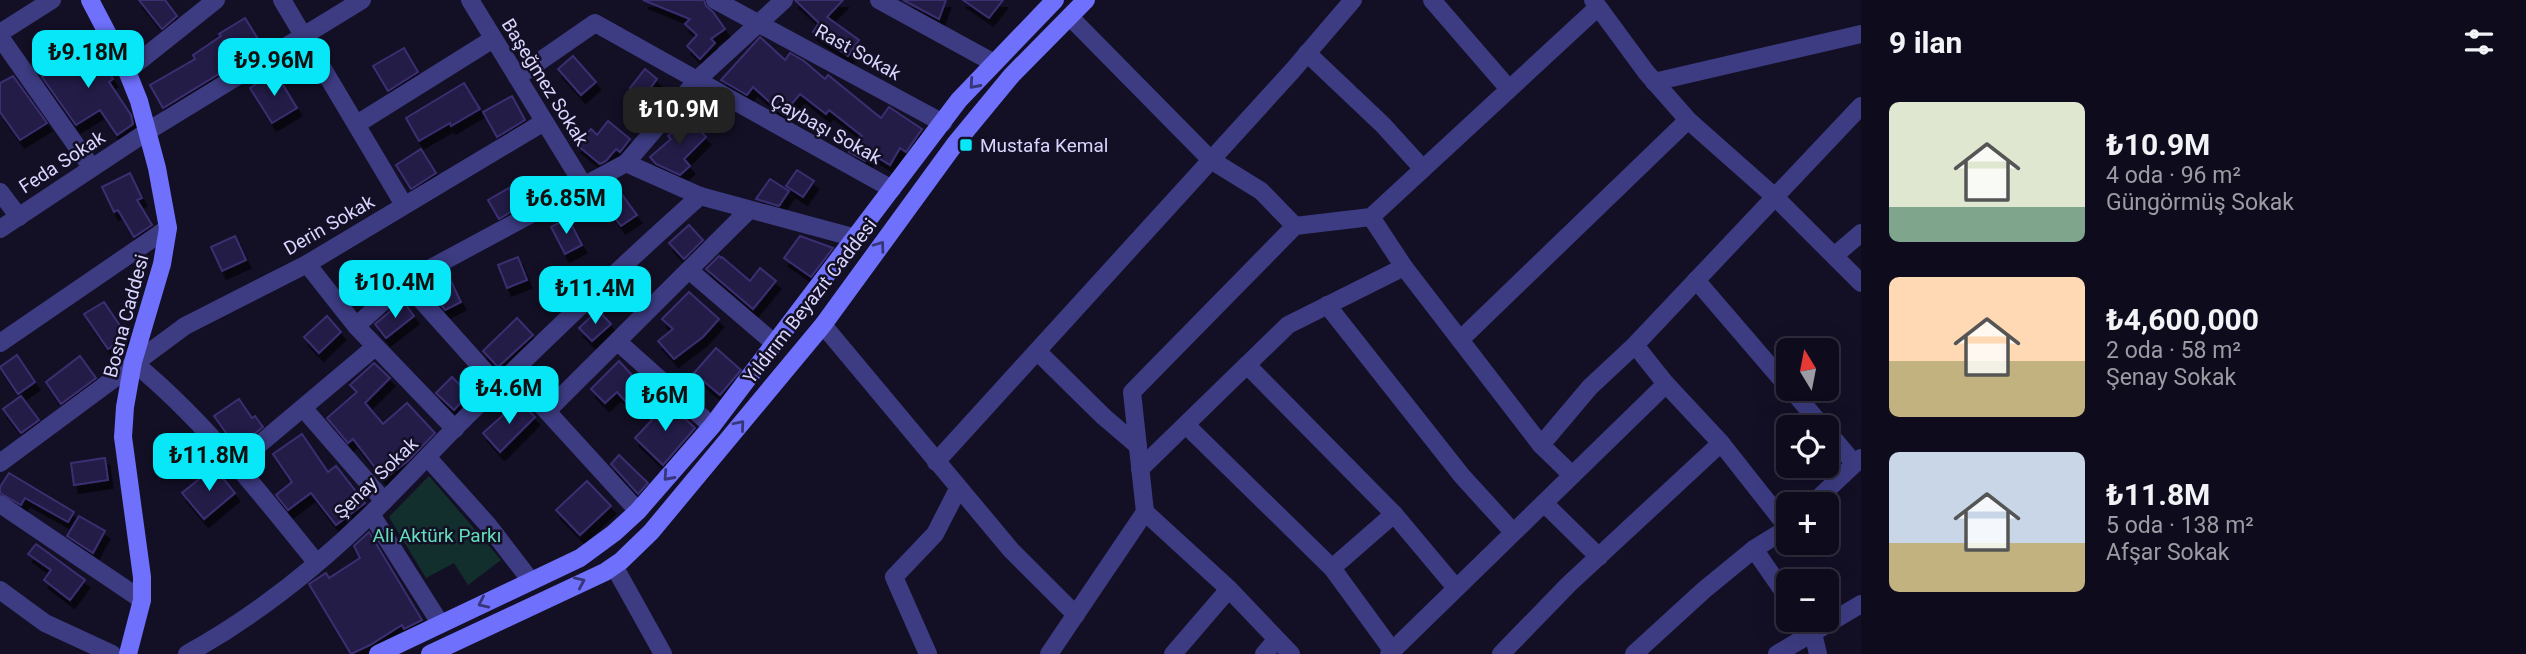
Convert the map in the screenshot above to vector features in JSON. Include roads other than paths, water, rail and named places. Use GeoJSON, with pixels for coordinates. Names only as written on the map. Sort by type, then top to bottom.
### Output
{"type":"FeatureCollection","features":[{"type":"Feature","properties":{"kind":"main road","name":"Bosna Caddesi"},"geometry":{"type":"LineString","coordinates":[[90,0],[127,71],[148,131],[168,228],[162,264],[134,362],[125,407],[123,437],[142,577],[142,600],[128,654]]}},
{"type":"Feature","properties":{"kind":"main road","name":"Yıldırım Beyazıt Caddesi"},"geometry":{"type":"LineString","coordinates":[[430,654],[614,566],[651,532],[822,325],[955,144],[1012,75],[1086,0]]}},
{"type":"Feature","properties":{"kind":"main road"},"geometry":{"type":"LineString","coordinates":[[378,654],[580,558],[614,534],[638,511],[712,426],[959,100],[1048,2]]}},
{"type":"Feature","properties":{"kind":"street"},"geometry":{"type":"LineString","coordinates":[[52,0],[0,35],[92,168]]}},
{"type":"Feature","properties":{"kind":"street"},"geometry":{"type":"LineString","coordinates":[[127,71],[216,0]]}},
{"type":"Feature","properties":{"kind":"street"},"geometry":{"type":"LineString","coordinates":[[282,0],[404,205]]}},
{"type":"Feature","properties":{"kind":"street","name":"Feda Sokak"},"geometry":{"type":"LineString","coordinates":[[0,229],[148,131],[362,0]]}},
{"type":"Feature","properties":{"kind":"street","name":"Başeğmez Sokak"},"geometry":{"type":"LineString","coordinates":[[470,0],[584,186]]}},
{"type":"Feature","properties":{"kind":"street","name":"Rast Sokak"},"geometry":{"type":"LineString","coordinates":[[715,0],[943,123]]}},
{"type":"Feature","properties":{"kind":"street"},"geometry":{"type":"LineString","coordinates":[[356,326],[405,282],[626,163],[698,79],[784,0]]}},
{"type":"Feature","properties":{"kind":"street"},"geometry":{"type":"LineString","coordinates":[[878,0],[994,63]]}},
{"type":"Feature","properties":{"kind":"street"},"geometry":{"type":"LineString","coordinates":[[936,462],[1353,0]]}},
{"type":"Feature","properties":{"kind":"street"},"geometry":{"type":"LineString","coordinates":[[1432,0],[1509,89]]}},
{"type":"Feature","properties":{"kind":"street"},"geometry":{"type":"LineString","coordinates":[[1049,654],[1145,512],[1132,392],[1295,226],[1371,217],[1509,89],[1595,4],[1654,82],[1688,120],[1775,197],[1861,283]]}},
{"type":"Feature","properties":{"kind":"street"},"geometry":{"type":"LineString","coordinates":[[1070,17],[1211,160],[1261,191],[1295,226]]}},
{"type":"Feature","properties":{"kind":"street","name":"Çaybaşı Sokak"},"geometry":{"type":"LineString","coordinates":[[517,77],[595,23],[892,189]]}},
{"type":"Feature","properties":{"kind":"street"},"geometry":{"type":"LineString","coordinates":[[1654,82],[1861,34]]}},
{"type":"Feature","properties":{"kind":"street"},"geometry":{"type":"LineString","coordinates":[[357,124],[493,38]]}},
{"type":"Feature","properties":{"kind":"street"},"geometry":{"type":"LineString","coordinates":[[1307,53],[1383,125],[1423,169]]}},
{"type":"Feature","properties":{"kind":"street"},"geometry":{"type":"LineString","coordinates":[[1541,445],[1590,387],[1634,345],[1861,106]]}},
{"type":"Feature","properties":{"kind":"street"},"geometry":{"type":"LineString","coordinates":[[1460,340],[1688,120]]}},
{"type":"Feature","properties":{"kind":"street","name":"Derin Sokak"},"geometry":{"type":"LineString","coordinates":[[0,463],[134,362],[204,315],[307,264],[544,122]]}},
{"type":"Feature","properties":{"kind":"street"},"geometry":{"type":"LineString","coordinates":[[626,163],[700,196],[856,238]]}},
{"type":"Feature","properties":{"kind":"street"},"geometry":{"type":"LineString","coordinates":[[0,192],[19,216]]}},
{"type":"Feature","properties":{"kind":"street","name":"Şenay Sokak"},"geometry":{"type":"LineString","coordinates":[[187,654],[240,622],[316,562],[377,508],[454,429],[617,271],[700,196]]}},
{"type":"Feature","properties":{"kind":"street"},"geometry":{"type":"LineString","coordinates":[[547,411],[749,210]]}},
{"type":"Feature","properties":{"kind":"street"},"geometry":{"type":"LineString","coordinates":[[1371,217],[1404,267],[1541,445],[1572,475]]}},
{"type":"Feature","properties":{"kind":"street"},"geometry":{"type":"LineString","coordinates":[[0,343],[168,228]]}},
{"type":"Feature","properties":{"kind":"street"},"geometry":{"type":"LineString","coordinates":[[1834,256],[1861,233]]}},
{"type":"Feature","properties":{"kind":"street"},"geometry":{"type":"LineString","coordinates":[[307,264],[356,326],[454,429]]}},
{"type":"Feature","properties":{"kind":"street"},"geometry":{"type":"LineString","coordinates":[[1140,469],[1288,325],[1404,267]]}},
{"type":"Feature","properties":{"kind":"street"},"geometry":{"type":"LineString","coordinates":[[690,271],[774,343]]}},
{"type":"Feature","properties":{"kind":"street"},"geometry":{"type":"LineString","coordinates":[[1696,280],[1776,373]]}},
{"type":"Feature","properties":{"kind":"street"},"geometry":{"type":"LineString","coordinates":[[405,282],[498,386]]}},
{"type":"Feature","properties":{"kind":"street"},"geometry":{"type":"LineString","coordinates":[[1327,306],[1462,476],[1513,532]]}},
{"type":"Feature","properties":{"kind":"street"},"geometry":{"type":"LineString","coordinates":[[822,325],[1011,550],[1076,615]]}},
{"type":"Feature","properties":{"kind":"street"},"geometry":{"type":"LineString","coordinates":[[618,342],[712,426]]}},
{"type":"Feature","properties":{"kind":"street"},"geometry":{"type":"LineString","coordinates":[[1634,345],[1721,443],[1776,513]]}},
{"type":"Feature","properties":{"kind":"street"},"geometry":{"type":"LineString","coordinates":[[236,464],[375,347]]}},
{"type":"Feature","properties":{"kind":"street"},"geometry":{"type":"LineString","coordinates":[[1037,351],[1104,417],[1138,446]]}},
{"type":"Feature","properties":{"kind":"street"},"geometry":{"type":"LineString","coordinates":[[134,362],[163,386],[236,464],[316,562]]}},
{"type":"Feature","properties":{"kind":"street"},"geometry":{"type":"LineString","coordinates":[[1247,365],[1394,514],[1456,588]]}},
{"type":"Feature","properties":{"kind":"street"},"geometry":{"type":"LineString","coordinates":[[512,373],[638,511]]}},
{"type":"Feature","properties":{"kind":"street"},"geometry":{"type":"LineString","coordinates":[[1186,425],[1332,568],[1391,652],[1666,384]]}},
{"type":"Feature","properties":{"kind":"street"},"geometry":{"type":"LineString","coordinates":[[1800,401],[1813,415]]}},
{"type":"Feature","properties":{"kind":"street"},"geometry":{"type":"LineString","coordinates":[[304,409],[377,508],[440,623]]}},
{"type":"Feature","properties":{"kind":"street"},"geometry":{"type":"LineString","coordinates":[[1825,492],[1858,460],[1839,442]]}},
{"type":"Feature","properties":{"kind":"street"},"geometry":{"type":"LineString","coordinates":[[1501,654],[1599,557],[1721,443]]}},
{"type":"Feature","properties":{"kind":"street"},"geometry":{"type":"LineString","coordinates":[[428,458],[488,525],[530,581]]}},
{"type":"Feature","properties":{"kind":"street"},"geometry":{"type":"LineString","coordinates":[[928,654],[894,577],[934,534],[958,489]]}},
{"type":"Feature","properties":{"kind":"street"},"geometry":{"type":"LineString","coordinates":[[1544,503],[1599,557]]}},
{"type":"Feature","properties":{"kind":"street"},"geometry":{"type":"LineString","coordinates":[[0,504],[142,600]]}},
{"type":"Feature","properties":{"kind":"street"},"geometry":{"type":"LineString","coordinates":[[1145,512],[1229,589],[1291,654]]}},
{"type":"Feature","properties":{"kind":"street"},"geometry":{"type":"LineString","coordinates":[[1332,568],[1394,514]]}},
{"type":"Feature","properties":{"kind":"street"},"geometry":{"type":"LineString","coordinates":[[1634,654],[1704,590],[1754,549],[1776,535]]}},
{"type":"Feature","properties":{"kind":"street"},"geometry":{"type":"LineString","coordinates":[[1754,549],[1776,581]]}},
{"type":"Feature","properties":{"kind":"street"},"geometry":{"type":"LineString","coordinates":[[614,566],[663,654]]}},
{"type":"Feature","properties":{"kind":"street"},"geometry":{"type":"LineString","coordinates":[[1173,654],[1229,589]]}},
{"type":"Feature","properties":{"kind":"street"},"geometry":{"type":"LineString","coordinates":[[0,590],[45,622],[112,654]]}},
{"type":"Feature","properties":{"kind":"street"},"geometry":{"type":"LineString","coordinates":[[1839,613],[1861,604]]}},
{"type":"Feature","properties":{"kind":"street"},"geometry":{"type":"LineString","coordinates":[[1777,654],[1801,632]]}},
{"type":"Feature","properties":{"kind":"street"},"geometry":{"type":"LineString","coordinates":[[1810,632],[1818,654]]}},
{"type":"Feature","properties":{"kind":"street"},"geometry":{"type":"LineString","coordinates":[[1265,654],[1276,640]]}},
{"type":"Feature","properties":{"kind":"place","name":"Mustafa Kemal"},"geometry":{"type":"Point","coordinates":[966,145]}},
{"type":"Feature","properties":{"kind":"park label","name":"Ali Aktürk Parkı"},"geometry":{"type":"Point","coordinates":[437,535]}}]}
